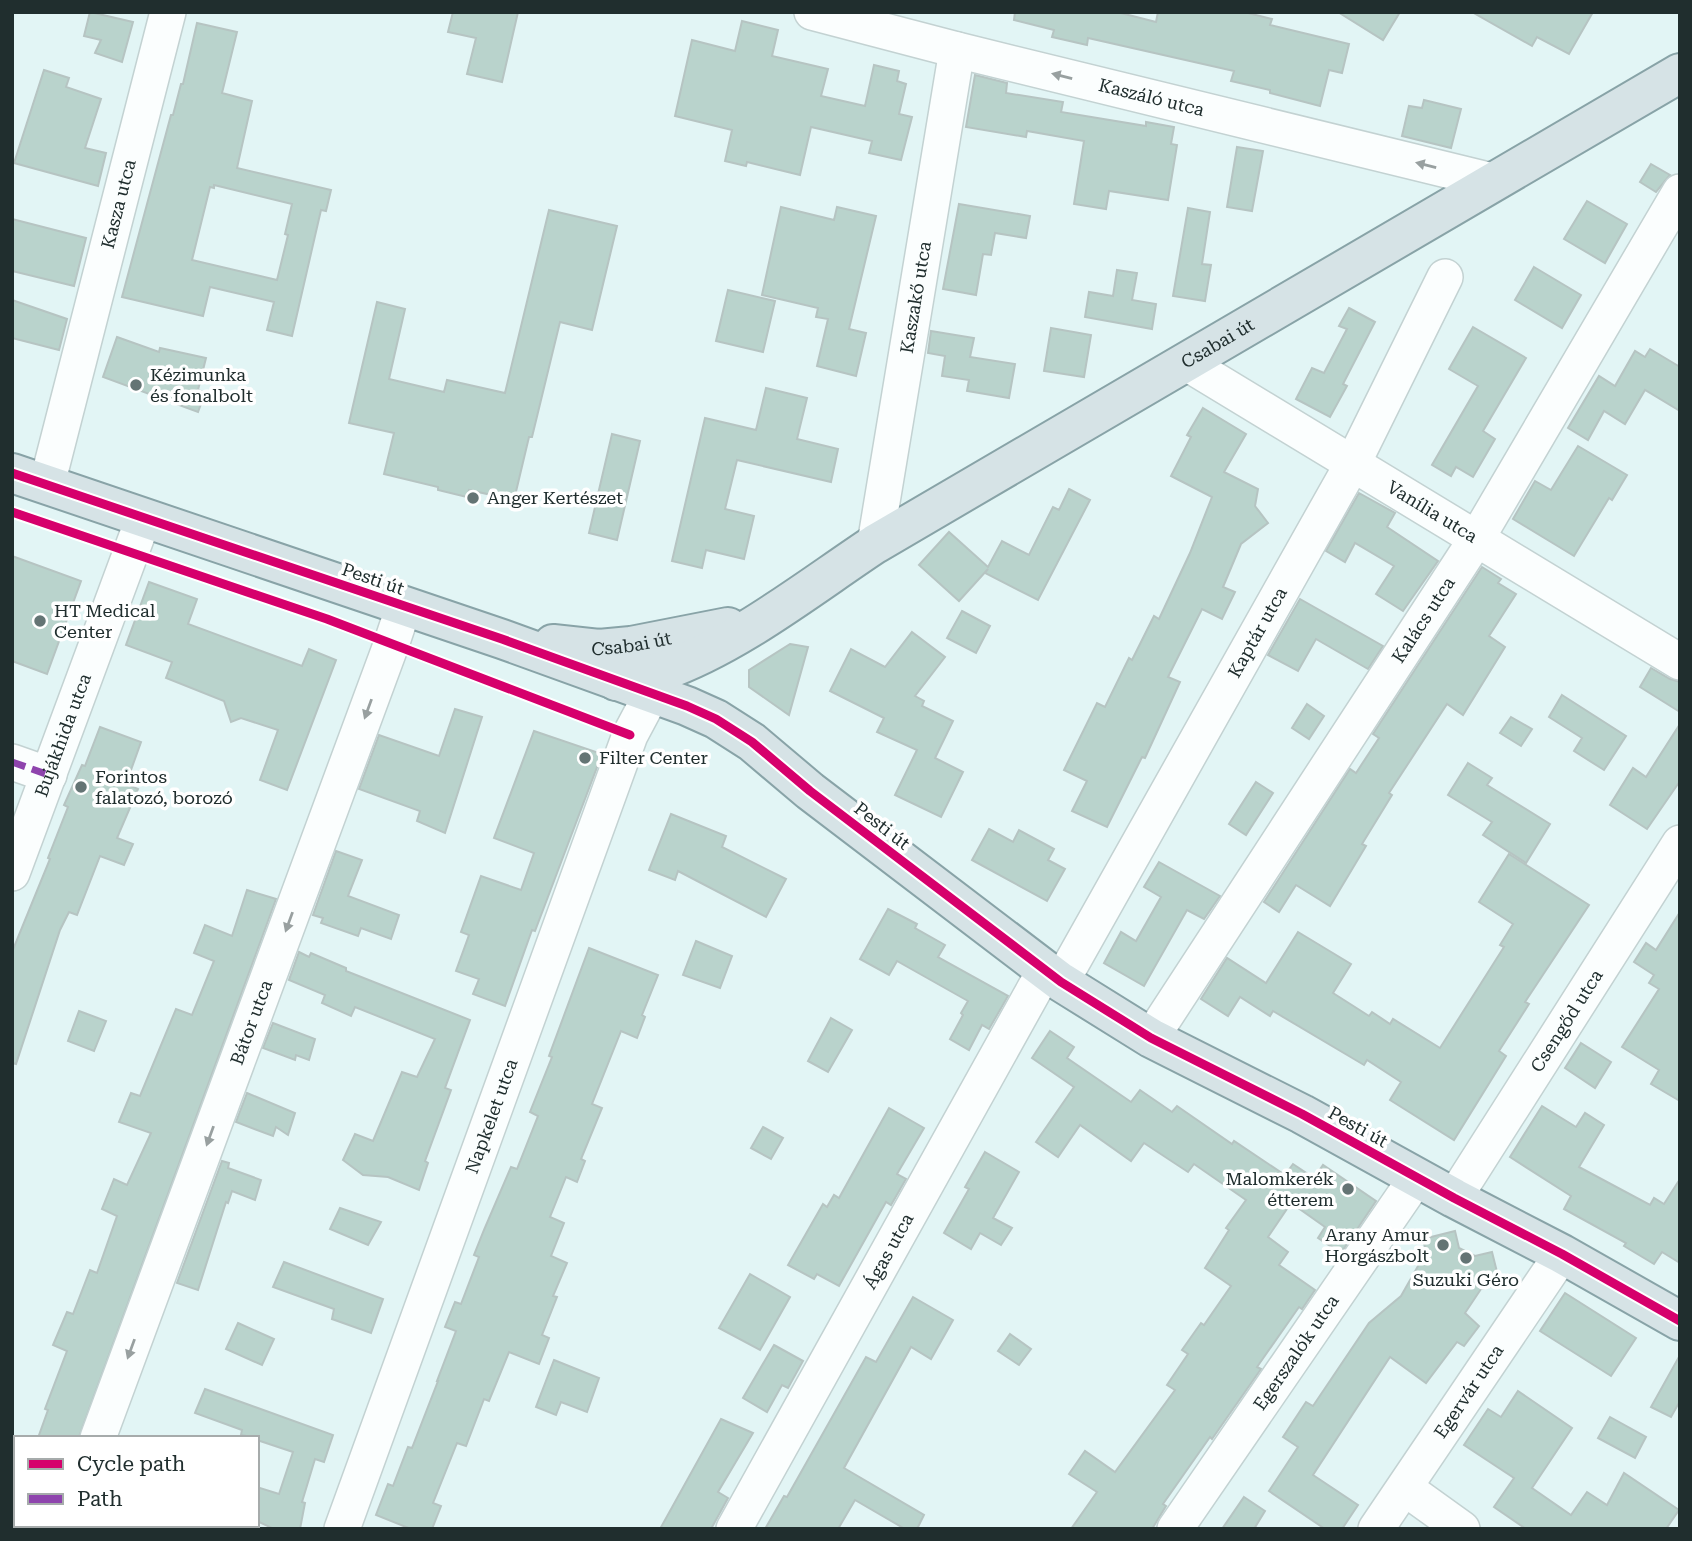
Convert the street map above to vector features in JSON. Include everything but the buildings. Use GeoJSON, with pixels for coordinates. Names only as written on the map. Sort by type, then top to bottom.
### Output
{"type":"FeatureCollection","features":[{"type":"Feature","properties":{"kind":"main road","name":"Csabai út"},"geometry":{"type":"LineString","coordinates":[[615,681],[659,673],[690,661],[760,621],[875,544],[1680,73]]}},
{"type":"Feature","properties":{"kind":"main road","name":"Pesti út"},"geometry":{"type":"LineString","coordinates":[[30,479],[502,639],[716,719],[751,741],[810,791],[1052,977],[1151,1038],[1302,1114],[1680,1321]]}},
{"type":"Feature","properties":{"kind":"main road","name":"Csabai út"},"geometry":{"type":"LineString","coordinates":[[502,639],[599,649],[631,646],[760,621]]}},
{"type":"Feature","properties":{"kind":"main road","name":"Csabai út"},"geometry":{"type":"LineString","coordinates":[[687,706],[686,685],[690,661]]}},
{"type":"Feature","properties":{"kind":"main road","name":"Pesti út"},"geometry":{"type":"LineString","coordinates":[[615,681],[646,705],[712,737],[810,791]]}},
{"type":"Feature","properties":{"kind":"street","name":"Kasza utca"},"geometry":{"type":"LineString","coordinates":[[30,479],[70,395],[168,12]]}},
{"type":"Feature","properties":{"kind":"street","name":"Kaszáló utca"},"geometry":{"type":"LineString","coordinates":[[812,12],[1492,181]]}},
{"type":"Feature","properties":{"kind":"street","name":"Kaszakő utca"},"geometry":{"type":"LineString","coordinates":[[875,544],[957,50]]}},
{"type":"Feature","properties":{"kind":"street","name":"Kalács utca"},"geometry":{"type":"LineString","coordinates":[[1151,1038],[1478,538],[1680,191]]}},
{"type":"Feature","properties":{"kind":"street","name":"Kaptár utca"},"geometry":{"type":"LineString","coordinates":[[1052,977],[1353,463],[1445,277]]}},
{"type":"Feature","properties":{"kind":"street","name":"Vanília utca"},"geometry":{"type":"LineString","coordinates":[[1185,362],[1680,662]]}},
{"type":"Feature","properties":{"kind":"street","name":"Bujákhida utca"},"geometry":{"type":"LineString","coordinates":[[12,873],[144,517]]}},
{"type":"Feature","properties":{"kind":"street","name":"Bátor utca"},"geometry":{"type":"LineString","coordinates":[[99,1436],[404,606]]}},
{"type":"Feature","properties":{"kind":"street","name":"Napkelet utca"},"geometry":{"type":"LineString","coordinates":[[342,1529],[630,735],[646,705]]}},
{"type":"Feature","properties":{"kind":"street"},"geometry":{"type":"LineString","coordinates":[[12,762],[49,775]]}},
{"type":"Feature","properties":{"kind":"street","name":"Csengőd utca"},"geometry":{"type":"LineString","coordinates":[[1454,1198],[1680,843]]}},
{"type":"Feature","properties":{"kind":"street","name":"Ágas utca"},"geometry":{"type":"LineString","coordinates":[[734,1529],[1052,977]]}},
{"type":"Feature","properties":{"kind":"street","name":"Egerszalók utca"},"geometry":{"type":"LineString","coordinates":[[1175,1529],[1417,1177]]}},
{"type":"Feature","properties":{"kind":"street","name":"Egervár utca"},"geometry":{"type":"LineString","coordinates":[[1376,1529],[1562,1254]]}},
{"type":"Feature","properties":{"kind":"street"},"geometry":{"type":"LineString","coordinates":[[1405,1488],[1462,1529]]}},
{"type":"Feature","properties":{"kind":"marked path"},"geometry":{"type":"LineString","coordinates":[[12,762],[49,775]]}},
{"type":"Feature","properties":{"kind":"cycle path"},"geometry":{"type":"LineString","coordinates":[[12,473],[502,639],[716,719],[752,742],[810,791],[1061,982],[1151,1038],[1302,1114],[1680,1321]]}},
{"type":"Feature","properties":{"kind":"cycle path"},"geometry":{"type":"LineString","coordinates":[[12,512],[327,619],[630,735]]}},
{"type":"Feature","properties":{"kind":"place","name":"Kézimunka és fonalbolt"},"geometry":{"type":"Point","coordinates":[136,385]}},
{"type":"Feature","properties":{"kind":"place","name":"Anger Kertészet"},"geometry":{"type":"Point","coordinates":[473,498]}},
{"type":"Feature","properties":{"kind":"place","name":"HT Medical Center"},"geometry":{"type":"Point","coordinates":[40,621]}},
{"type":"Feature","properties":{"kind":"place","name":"Filter Center"},"geometry":{"type":"Point","coordinates":[585,758]}},
{"type":"Feature","properties":{"kind":"place","name":"Forintos falatozó, borozó"},"geometry":{"type":"Point","coordinates":[81,787]}},
{"type":"Feature","properties":{"kind":"place","name":"Malomkerék étterem"},"geometry":{"type":"Point","coordinates":[1348,1189]}},
{"type":"Feature","properties":{"kind":"place","name":"Arany Amur Horgászbolt"},"geometry":{"type":"Point","coordinates":[1443,1245]}},
{"type":"Feature","properties":{"kind":"place","name":"Suzuki Géro"},"geometry":{"type":"Point","coordinates":[1466,1258]}}]}
